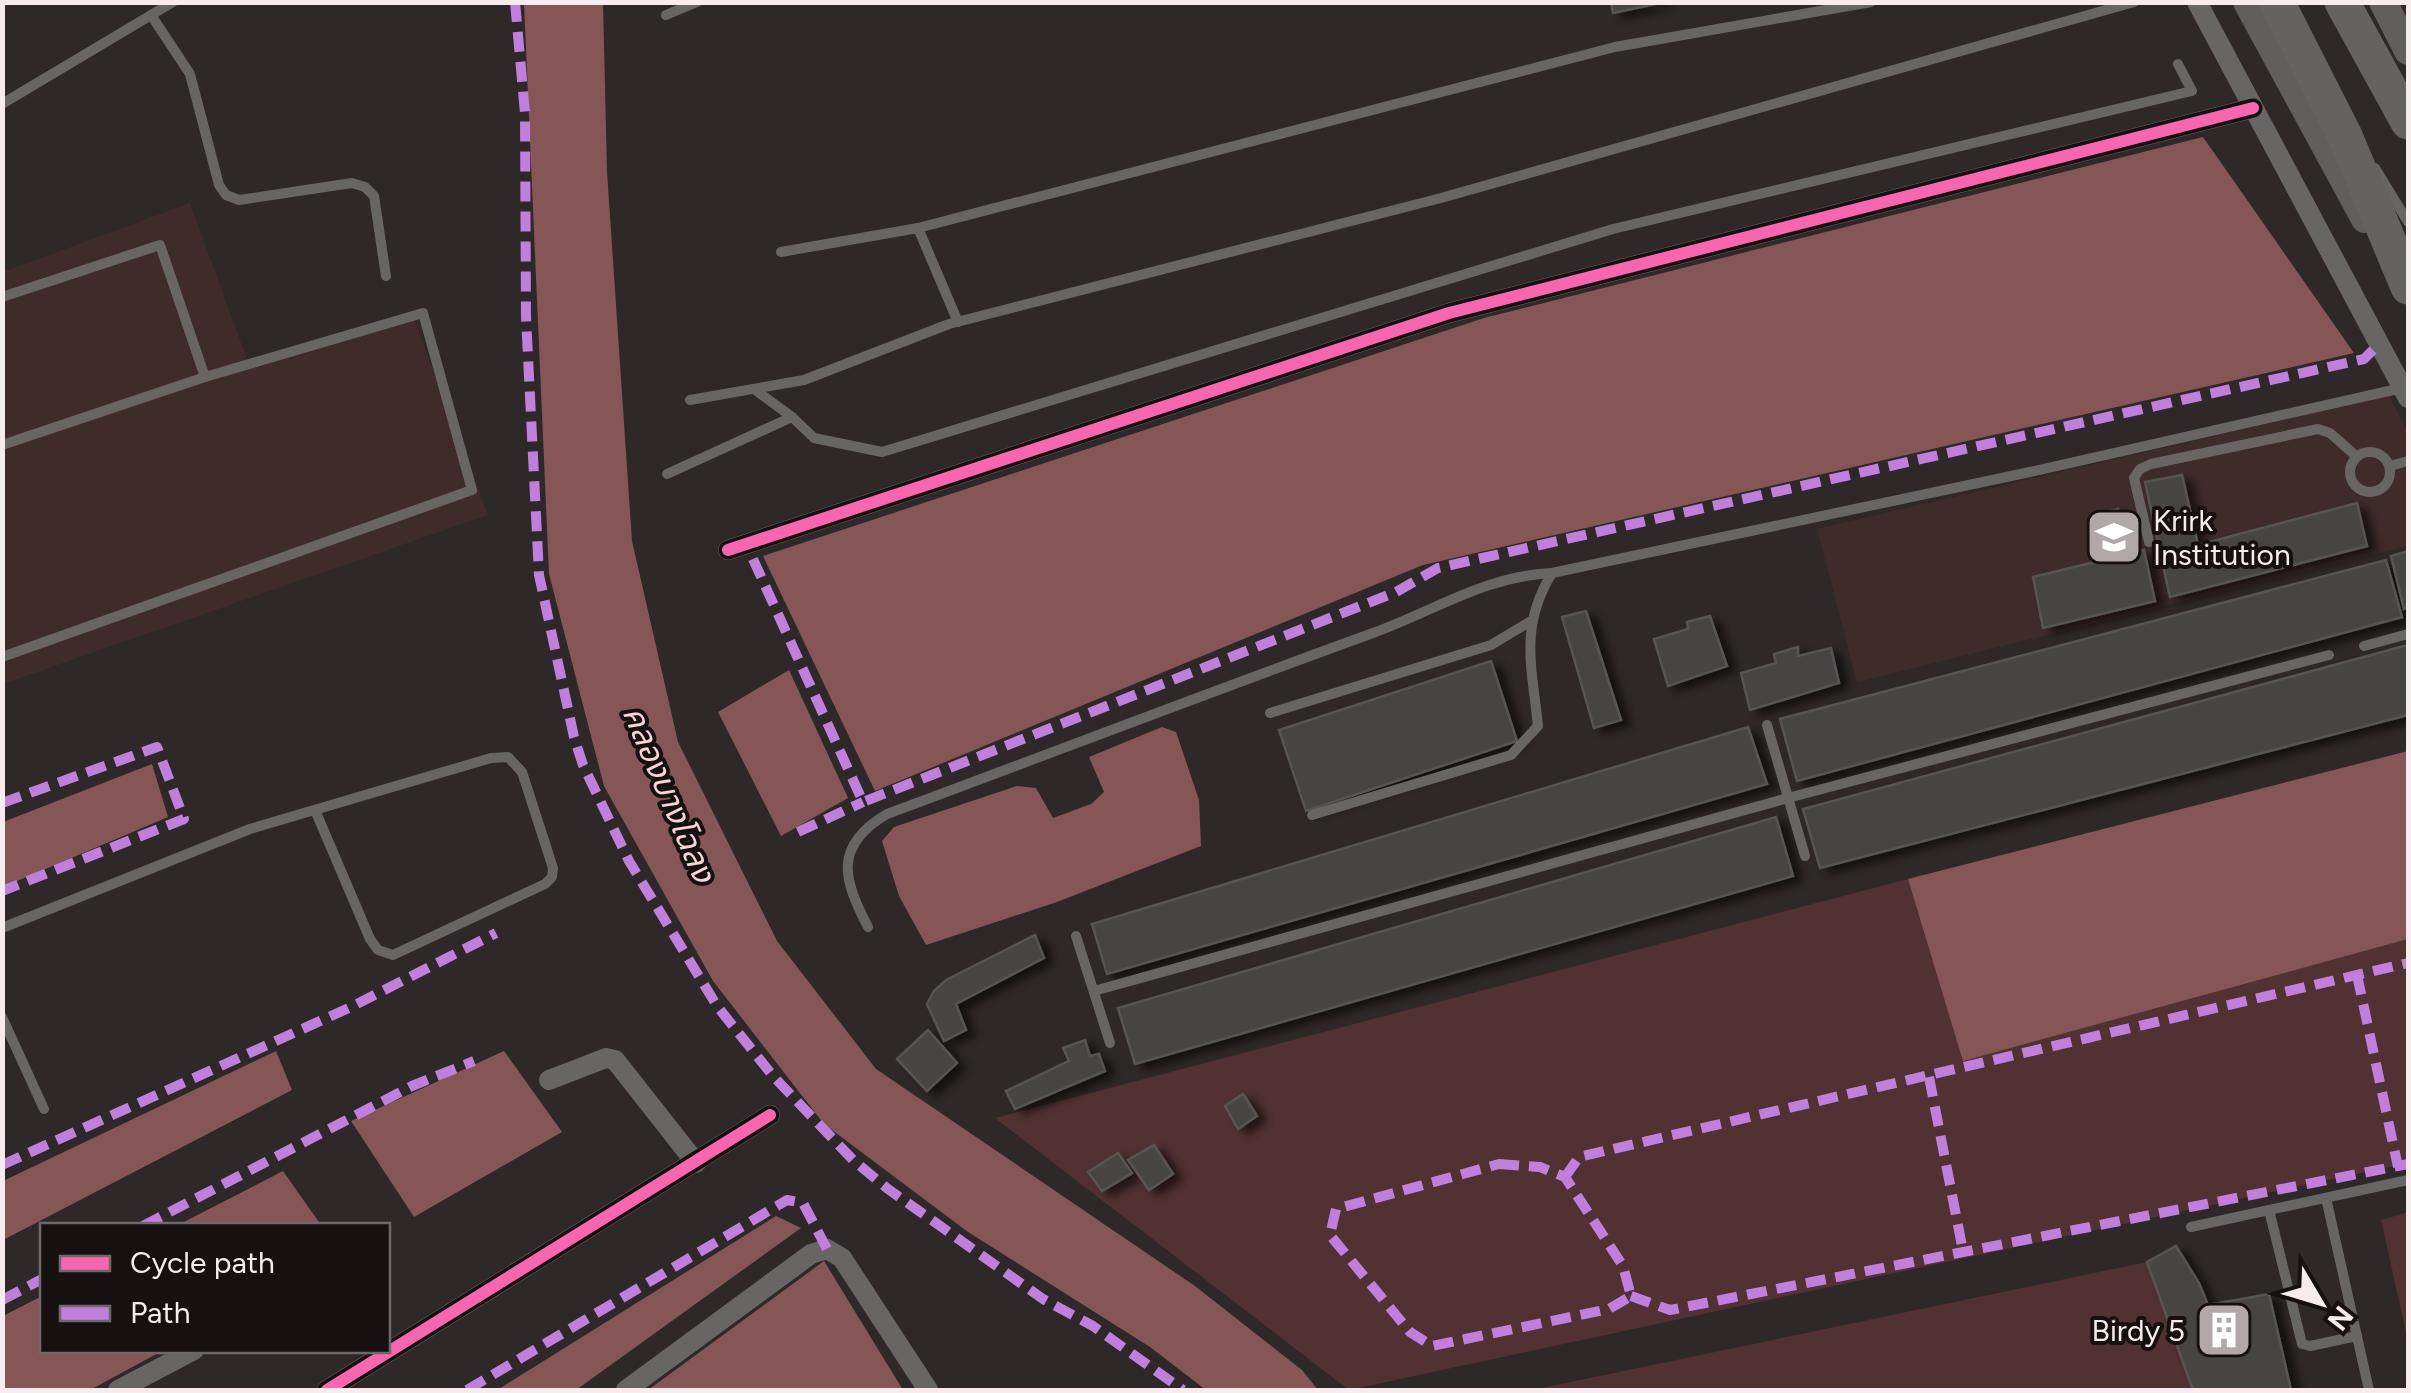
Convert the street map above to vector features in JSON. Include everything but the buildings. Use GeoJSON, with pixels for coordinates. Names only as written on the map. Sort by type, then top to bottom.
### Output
{"type":"FeatureCollection","features":[{"type":"Feature","properties":{"kind":"highway"},"geometry":{"type":"LineString","coordinates":[[2277,2],[2345,136],[2408,287]]}},
{"type":"Feature","properties":{"kind":"highway"},"geometry":{"type":"LineString","coordinates":[[2342,2],[2408,122]]}},
{"type":"Feature","properties":{"kind":"main road"},"geometry":{"type":"LineString","coordinates":[[2247,2],[2408,299]]}},
{"type":"Feature","properties":{"kind":"main road"},"geometry":{"type":"LineString","coordinates":[[2383,2],[2408,51]]}},
{"type":"Feature","properties":{"kind":"street"},"geometry":{"type":"LineString","coordinates":[[2197,2],[2406,393]]}},
{"type":"Feature","properties":{"kind":"street"},"geometry":{"type":"LineString","coordinates":[[728,550],[1449,314],[2254,108]]}},
{"type":"Feature","properties":{"kind":"street"},"geometry":{"type":"LineString","coordinates":[[549,1080],[606,1058],[615,1060],[696,1163]]}},
{"type":"Feature","properties":{"kind":"street"},"geometry":{"type":"LineString","coordinates":[[390,1351],[770,1115]]}},
{"type":"Feature","properties":{"kind":"street"},"geometry":{"type":"LineString","coordinates":[[626,1390],[811,1254],[827,1249],[842,1258],[928,1390]]}},
{"type":"Feature","properties":{"kind":"street"},"geometry":{"type":"LineString","coordinates":[[118,1390],[188,1353]]}},
{"type":"Feature","properties":{"kind":"street"},"geometry":{"type":"LineString","coordinates":[[327,1390],[387,1353]]}},
{"type":"Feature","properties":{"kind":"lane"},"geometry":{"type":"LineString","coordinates":[[2,104],[173,2]]}},
{"type":"Feature","properties":{"kind":"lane"},"geometry":{"type":"LineString","coordinates":[[666,14],[697,2]]}},
{"type":"Feature","properties":{"kind":"lane"},"geometry":{"type":"LineString","coordinates":[[781,252],[918,228],[1615,47],[1871,2]]}},
{"type":"Feature","properties":{"kind":"lane"},"geometry":{"type":"LineString","coordinates":[[690,400],[804,380],[958,322],[1440,198],[2134,2]]}},
{"type":"Feature","properties":{"kind":"lane"},"geometry":{"type":"LineString","coordinates":[[151,15],[190,74],[219,185],[226,195],[239,200],[352,182],[365,187],[374,196],[386,276]]}},
{"type":"Feature","properties":{"kind":"lane"},"geometry":{"type":"LineString","coordinates":[[754,389],[814,438],[882,452],[1613,229],[2192,91],[2178,64]]}},
{"type":"Feature","properties":{"kind":"lane"},"geometry":{"type":"LineString","coordinates":[[2310,64],[2408,222]]}},
{"type":"Feature","properties":{"kind":"lane"},"geometry":{"type":"LineString","coordinates":[[918,228],[958,322]]}},
{"type":"Feature","properties":{"kind":"lane"},"geometry":{"type":"LineString","coordinates":[[2,297],[160,245],[205,378]]}},
{"type":"Feature","properties":{"kind":"lane"},"geometry":{"type":"LineString","coordinates":[[2,445],[205,378],[423,313],[472,490],[2,657]]}},
{"type":"Feature","properties":{"kind":"lane"},"geometry":{"type":"LineString","coordinates":[[868,927],[846,878],[848,860],[860,834],[887,814],[1397,624],[1491,582],[1522,574],[1552,573],[2406,393]]}},
{"type":"Feature","properties":{"kind":"lane"},"geometry":{"type":"LineString","coordinates":[[668,474],[792,417]]}},
{"type":"Feature","properties":{"kind":"lane"},"geometry":{"type":"LineString","coordinates":[[2150,542],[2134,478],[2140,469],[2318,429],[2330,433],[2356,456]]}},
{"type":"Feature","properties":{"kind":"lane"},"geometry":{"type":"LineString","coordinates":[[2356,456],[2376,452],[2390,466]]}},
{"type":"Feature","properties":{"kind":"lane"},"geometry":{"type":"LineString","coordinates":[[2356,456],[2349,474],[2360,490],[2374,492],[2385,485],[2390,466]]}},
{"type":"Feature","properties":{"kind":"lane"},"geometry":{"type":"LineString","coordinates":[[2390,466],[2408,461]]}},
{"type":"Feature","properties":{"kind":"lane"},"geometry":{"type":"LineString","coordinates":[[1312,815],[1512,755],[1538,726],[1531,621],[1536,598],[1552,573]]}},
{"type":"Feature","properties":{"kind":"lane"},"geometry":{"type":"LineString","coordinates":[[1270,713],[1491,645],[1531,621]]}},
{"type":"Feature","properties":{"kind":"lane"},"geometry":{"type":"LineString","coordinates":[[2364,646],[2408,634]]}},
{"type":"Feature","properties":{"kind":"lane"},"geometry":{"type":"LineString","coordinates":[[1094,991],[1788,798],[2330,655]]}},
{"type":"Feature","properties":{"kind":"lane"},"geometry":{"type":"LineString","coordinates":[[1766,725],[1805,856]]}},
{"type":"Feature","properties":{"kind":"lane"},"geometry":{"type":"LineString","coordinates":[[2,928],[250,829],[491,758],[508,757],[522,772],[553,868],[552,877],[545,884],[393,955],[378,950],[370,939],[315,810]]}},
{"type":"Feature","properties":{"kind":"lane"},"geometry":{"type":"LineString","coordinates":[[1076,936],[1110,1043]]}},
{"type":"Feature","properties":{"kind":"lane"},"geometry":{"type":"LineString","coordinates":[[2,1017],[44,1109]]}},
{"type":"Feature","properties":{"kind":"lane"},"geometry":{"type":"LineString","coordinates":[[2192,1227],[2408,1180]]}},
{"type":"Feature","properties":{"kind":"lane"},"geometry":{"type":"LineString","coordinates":[[2326,1198],[2369,1390]]}},
{"type":"Feature","properties":{"kind":"lane"},"geometry":{"type":"LineString","coordinates":[[2270,1210],[2302,1344],[2310,1346],[2356,1336]]}},
{"type":"Feature","properties":{"kind":"shaded area"},"geometry":{"type":"Polygon","coordinates":[[[190,203],[248,362],[413,316],[488,515],[3,684],[3,272],[190,203]]]}},
{"type":"Feature","properties":{"kind":"shaded area","name":"Krirk Institution"},"geometry":{"type":"Polygon","coordinates":[[[2389,395],[2408,433],[2408,546],[1857,682],[1817,529],[2389,395]]]}},
{"type":"Feature","properties":{"kind":"shaded area"},"geometry":{"type":"Polygon","coordinates":[[[1908,879],[1964,1060],[2408,939],[2408,1163],[1349,1390],[995,1118],[1908,879]]]}},
{"type":"Feature","properties":{"kind":"shaded area"},"geometry":{"type":"Polygon","coordinates":[[[2408,1212],[2408,1341],[2381,1220],[2408,1212]]]}},
{"type":"Feature","properties":{"kind":"shaded area"},"geometry":{"type":"Polygon","coordinates":[[[2147,1262],[2193,1390],[1532,1390],[2147,1262]]]}},
{"type":"Feature","properties":{"kind":"water","name":"คลองบางโฉลง"},"geometry":{"type":"Polygon","coordinates":[[[524,3],[603,3],[607,172],[632,541],[678,742],[777,941],[876,1069],[1195,1286],[1302,1370],[1318,1390],[1206,1390],[1150,1347],[968,1232],[824,1124],[713,981],[604,786],[549,574],[524,3]]]}},
{"type":"Feature","properties":{"kind":"water"},"geometry":{"type":"Polygon","coordinates":[[[2203,137],[2354,353],[1423,565],[875,791],[763,556],[1484,318],[2203,137]]]}},
{"type":"Feature","properties":{"kind":"water"},"geometry":{"type":"Polygon","coordinates":[[[789,670],[848,798],[781,836],[718,712],[789,670]]]}},
{"type":"Feature","properties":{"kind":"water"},"geometry":{"type":"Polygon","coordinates":[[[1162,727],[1176,732],[1199,800],[1201,846],[1057,902],[926,945],[899,896],[882,841],[894,827],[1017,786],[1036,788],[1053,818],[1091,804],[1104,792],[1089,757],[1162,727]]]}},
{"type":"Feature","properties":{"kind":"water"},"geometry":{"type":"Polygon","coordinates":[[[2408,751],[2408,939],[1963,1061],[1908,879],[2408,751]]]}},
{"type":"Feature","properties":{"kind":"water"},"geometry":{"type":"Polygon","coordinates":[[[152,764],[168,817],[3,887],[3,822],[152,764]]]}},
{"type":"Feature","properties":{"kind":"water"},"geometry":{"type":"Polygon","coordinates":[[[276,1051],[292,1090],[3,1240],[3,1181],[276,1051]]]}},
{"type":"Feature","properties":{"kind":"water"},"geometry":{"type":"Polygon","coordinates":[[[504,1051],[562,1132],[414,1217],[351,1121],[504,1051]]]}},
{"type":"Feature","properties":{"kind":"water"},"geometry":{"type":"Polygon","coordinates":[[[283,1171],[320,1223],[182,1223],[283,1171]]]}},
{"type":"Feature","properties":{"kind":"water"},"geometry":{"type":"Polygon","coordinates":[[[776,1216],[801,1228],[576,1390],[497,1390],[776,1216]]]}},
{"type":"Feature","properties":{"kind":"water"},"geometry":{"type":"Polygon","coordinates":[[[824,1261],[903,1390],[648,1390],[824,1261]]]}},
{"type":"Feature","properties":{"kind":"water"},"geometry":{"type":"Polygon","coordinates":[[[40,1297],[40,1353],[158,1353],[90,1390],[3,1390],[3,1316],[40,1297]]]}},
{"type":"Feature","properties":{"kind":"marked path"},"geometry":{"type":"LineString","coordinates":[[515,2],[525,113],[526,317],[539,575],[574,737],[583,765],[629,861],[717,1006],[773,1076],[853,1160],[1043,1299],[1093,1326],[1183,1390]]}},
{"type":"Feature","properties":{"kind":"marked path"},"geometry":{"type":"LineString","coordinates":[[753,559],[863,802],[1396,592],[1438,568],[2364,359],[2379,344]]}},
{"type":"Feature","properties":{"kind":"marked path"},"geometry":{"type":"LineString","coordinates":[[2,803],[157,747],[184,819],[2,891]]}},
{"type":"Feature","properties":{"kind":"marked path"},"geometry":{"type":"LineString","coordinates":[[798,832],[863,802]]}},
{"type":"Feature","properties":{"kind":"marked path"},"geometry":{"type":"LineString","coordinates":[[2,1165],[351,1007],[496,933]]}},
{"type":"Feature","properties":{"kind":"marked path"},"geometry":{"type":"LineString","coordinates":[[1565,1177],[1579,1157],[2408,963]]}},
{"type":"Feature","properties":{"kind":"marked path"},"geometry":{"type":"LineString","coordinates":[[2357,975],[2398,1167]]}},
{"type":"Feature","properties":{"kind":"marked path"},"geometry":{"type":"LineString","coordinates":[[149,1223],[412,1086],[474,1061]]}},
{"type":"Feature","properties":{"kind":"marked path"},"geometry":{"type":"LineString","coordinates":[[1929,1077],[1963,1251]]}},
{"type":"Feature","properties":{"kind":"marked path"},"geometry":{"type":"LineString","coordinates":[[1499,1164],[1540,1167],[1565,1177],[1623,1266],[1631,1296],[1609,1309],[1432,1346],[1410,1332],[1330,1235],[1336,1209],[1499,1164]]}},
{"type":"Feature","properties":{"kind":"marked path"},"geometry":{"type":"LineString","coordinates":[[1631,1296],[1670,1310],[2408,1164]]}},
{"type":"Feature","properties":{"kind":"marked path"},"geometry":{"type":"LineString","coordinates":[[467,1390],[787,1200],[803,1203],[827,1249]]}},
{"type":"Feature","properties":{"kind":"marked path"},"geometry":{"type":"LineString","coordinates":[[2,1300],[40,1280]]}},
{"type":"Feature","properties":{"kind":"cycle path"},"geometry":{"type":"LineString","coordinates":[[728,550],[1449,313],[2253,108]]}},
{"type":"Feature","properties":{"kind":"cycle path"},"geometry":{"type":"LineString","coordinates":[[390,1351],[770,1115]]}},
{"type":"Feature","properties":{"kind":"cycle path"},"geometry":{"type":"LineString","coordinates":[[327,1390],[387,1353]]}},
{"type":"Feature","properties":{"kind":"place","name":"Krirk Institution"},"geometry":{"type":"Point","coordinates":[2114,537]}},
{"type":"Feature","properties":{"kind":"place","name":"Birdy 5"},"geometry":{"type":"Point","coordinates":[2224,1330]}}]}
